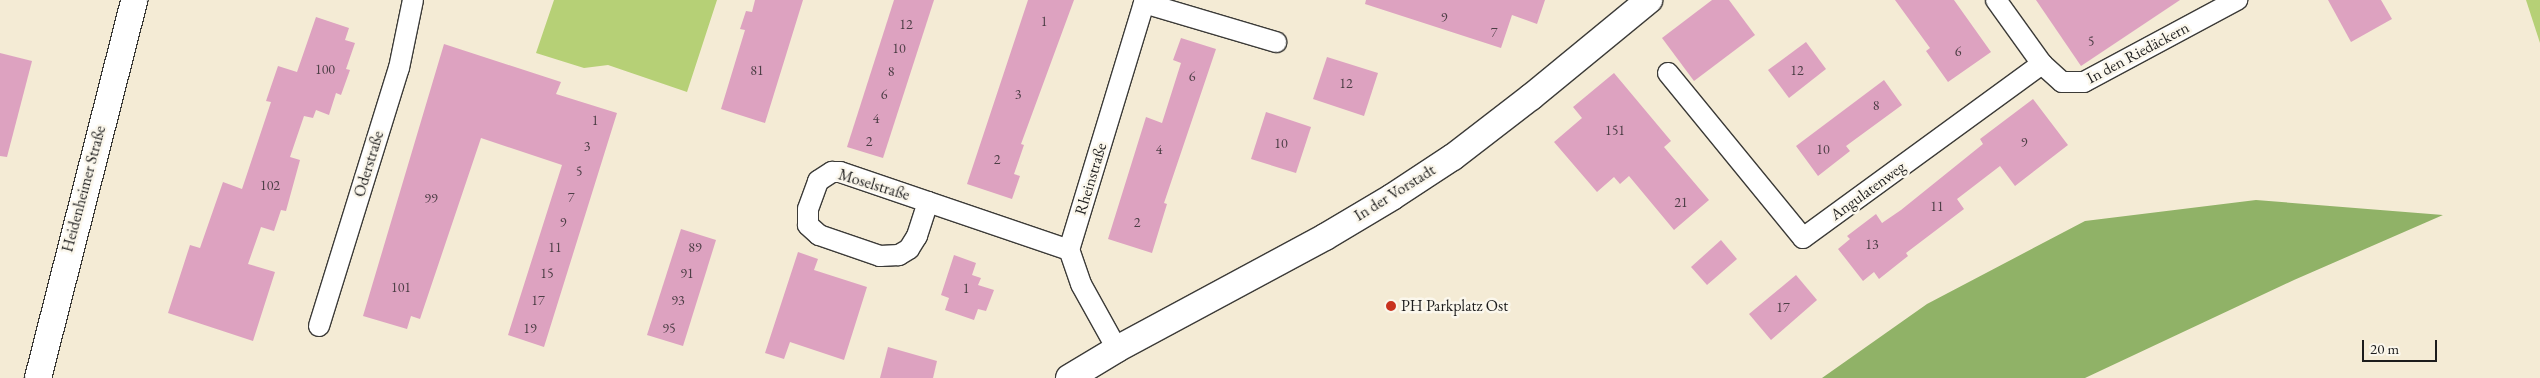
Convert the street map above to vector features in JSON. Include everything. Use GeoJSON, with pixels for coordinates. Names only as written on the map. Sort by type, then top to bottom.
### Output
{"type":"FeatureCollection","features":[{"type":"Feature","properties":{"kind":"street","name":"Heidenheimer Straße"},"geometry":{"type":"LineString","coordinates":[[38,378],[134,0]]}},
{"type":"Feature","properties":{"kind":"street","name":"Oderstraße"},"geometry":{"type":"LineString","coordinates":[[319,326],[399,68],[413,0]]}},
{"type":"Feature","properties":{"kind":"street","name":"In der Vorstadt"},"geometry":{"type":"LineString","coordinates":[[1069,378],[1117,349],[1325,237],[1453,157],[1523,103],[1649,0]]}},
{"type":"Feature","properties":{"kind":"street"},"geometry":{"type":"LineString","coordinates":[[1996,0],[2042,64]]}},
{"type":"Feature","properties":{"kind":"street","name":"In den Riedäckern"},"geometry":{"type":"LineString","coordinates":[[2042,64],[2062,82],[2084,82],[2237,0]]}},
{"type":"Feature","properties":{"kind":"street","name":"Rheinstraße"},"geometry":{"type":"LineString","coordinates":[[1069,250],[1145,1],[1276,42]]}},
{"type":"Feature","properties":{"kind":"street","name":"Angulatenweg"},"geometry":{"type":"LineString","coordinates":[[1668,73],[1803,238],[2042,64]]}},
{"type":"Feature","properties":{"kind":"street","name":"Moselstraße"},"geometry":{"type":"LineString","coordinates":[[928,202],[917,236],[909,249],[899,255],[880,256],[819,235],[808,225],[808,210],[818,180],[832,172],[928,202],[1069,250]]}},
{"type":"Feature","properties":{"kind":"street"},"geometry":{"type":"LineString","coordinates":[[1069,250],[1081,284],[1117,349]]}},
{"type":"Feature","properties":{"kind":"green space"},"geometry":{"type":"Polygon","coordinates":[[[554,0],[717,0],[687,92],[608,65],[584,68],[536,53],[554,0]]]}},
{"type":"Feature","properties":{"kind":"green space"},"geometry":{"type":"Polygon","coordinates":[[[2526,0],[2540,0],[2540,43],[2526,0]]]}},
{"type":"Feature","properties":{"kind":"green space"},"geometry":{"type":"Polygon","coordinates":[[[2256,200],[2443,215],[2294,280],[2085,378],[1822,378],[1927,304],[2085,221],[2256,200]]]}},
{"type":"Feature","properties":{"kind":"building"},"geometry":{"type":"Polygon","coordinates":[[[755,0],[803,0],[765,123],[721,109],[745,30],[740,29],[746,11],[752,12],[755,0]]]}},
{"type":"Feature","properties":{"kind":"building"},"geometry":{"type":"Polygon","coordinates":[[[894,0],[934,0],[883,158],[847,147],[894,0]]]}},
{"type":"Feature","properties":{"kind":"building"},"geometry":{"type":"Polygon","coordinates":[[[1028,0],[1074,0],[1021,144],[1024,145],[1014,174],[1020,176],[1012,199],[967,184],[1028,0]]]}},
{"type":"Feature","properties":{"kind":"building"},"geometry":{"type":"Polygon","coordinates":[[[1366,0],[1545,0],[1537,24],[1512,15],[1501,48],[1365,4],[1366,0]]]}},
{"type":"Feature","properties":{"kind":"building"},"geometry":{"type":"Polygon","coordinates":[[[1712,0],[1729,0],[1755,35],[1694,81],[1662,38],[1712,0]]]}},
{"type":"Feature","properties":{"kind":"building"},"geometry":{"type":"Polygon","coordinates":[[[1895,0],[1954,0],[1991,52],[1948,82],[1926,51],[1930,48],[1895,0]]]}},
{"type":"Feature","properties":{"kind":"building"},"geometry":{"type":"Polygon","coordinates":[[[2036,0],[2180,0],[2081,66],[2036,0]]]}},
{"type":"Feature","properties":{"kind":"building"},"geometry":{"type":"Polygon","coordinates":[[[2328,0],[2381,0],[2392,19],[2351,42],[2328,0]]]}},
{"type":"Feature","properties":{"kind":"building"},"geometry":{"type":"Polygon","coordinates":[[[316,17],[349,28],[345,40],[355,43],[346,69],[350,70],[341,95],[336,93],[329,115],[316,110],[313,118],[304,116],[290,157],[300,160],[286,211],[281,210],[274,231],[261,227],[248,264],[275,272],[253,341],[168,313],[190,245],[200,248],[223,182],[242,189],[271,102],[266,101],[278,66],[297,72],[316,17]]]}},
{"type":"Feature","properties":{"kind":"building"},"geometry":{"type":"Polygon","coordinates":[[[1181,38],[1216,49],[1164,203],[1167,204],[1152,253],[1108,239],[1146,117],[1162,123],[1181,63],[1173,60],[1181,38]]]}},
{"type":"Feature","properties":{"kind":"building"},"geometry":{"type":"Polygon","coordinates":[[[1806,42],[1826,69],[1789,98],[1768,70],[1806,42]]]}},
{"type":"Feature","properties":{"kind":"building"},"geometry":{"type":"Polygon","coordinates":[[[444,44],[561,82],[556,94],[617,113],[544,347],[508,335],[562,165],[481,138],[420,319],[411,316],[407,329],[363,316],[444,44]]]}},
{"type":"Feature","properties":{"kind":"building"},"geometry":{"type":"Polygon","coordinates":[[[0,53],[32,61],[7,157],[0,156],[0,53]]]}},
{"type":"Feature","properties":{"kind":"building"},"geometry":{"type":"Polygon","coordinates":[[[1327,57],[1378,73],[1364,116],[1313,99],[1327,57]]]}},
{"type":"Feature","properties":{"kind":"building"},"geometry":{"type":"Polygon","coordinates":[[[1614,73],[1671,141],[1664,147],[1709,200],[1674,230],[1629,176],[1620,184],[1614,177],[1597,192],[1554,142],[1582,118],[1573,107],[1614,73]]]}},
{"type":"Feature","properties":{"kind":"building"},"geometry":{"type":"Polygon","coordinates":[[[1884,80],[1902,105],[1846,146],[1850,151],[1818,176],[1796,146],[1884,80]]]}},
{"type":"Feature","properties":{"kind":"building"},"geometry":{"type":"Polygon","coordinates":[[[2033,99],[2068,145],[2015,186],[2000,166],[1957,199],[1964,209],[1906,253],[1908,256],[1879,279],[1874,272],[1863,281],[1838,249],[1850,239],[1847,236],[1876,214],[1882,223],[1901,210],[1983,144],[1980,139],[2033,99]]]}},
{"type":"Feature","properties":{"kind":"building"},"geometry":{"type":"Polygon","coordinates":[[[1266,112],[1311,127],[1296,173],[1251,159],[1266,112]]]}},
{"type":"Feature","properties":{"kind":"building"},"geometry":{"type":"Polygon","coordinates":[[[681,229],[716,240],[683,346],[647,335],[681,229]]]}},
{"type":"Feature","properties":{"kind":"building"},"geometry":{"type":"Polygon","coordinates":[[[1721,240],[1737,259],[1707,285],[1691,267],[1721,240]]]}},
{"type":"Feature","properties":{"kind":"building"},"geometry":{"type":"Polygon","coordinates":[[[798,252],[818,259],[814,270],[867,287],[844,360],[790,342],[784,359],[765,353],[798,252]]]}},
{"type":"Feature","properties":{"kind":"building"},"geometry":{"type":"Polygon","coordinates":[[[954,255],[976,263],[972,275],[981,278],[978,285],[994,290],[986,311],[978,309],[974,320],[945,310],[949,298],[941,295],[954,255]]]}},
{"type":"Feature","properties":{"kind":"building"},"geometry":{"type":"Polygon","coordinates":[[[1796,275],[1817,300],[1771,340],[1749,314],[1796,275]]]}},
{"type":"Feature","properties":{"kind":"building"},"geometry":{"type":"Polygon","coordinates":[[[888,347],[937,361],[933,378],[880,378],[888,347]]]}},
{"type":"Feature","properties":{"kind":"place","name":"PH Parkplatz Ost"},"geometry":{"type":"Point","coordinates":[1391,306]}}]}
